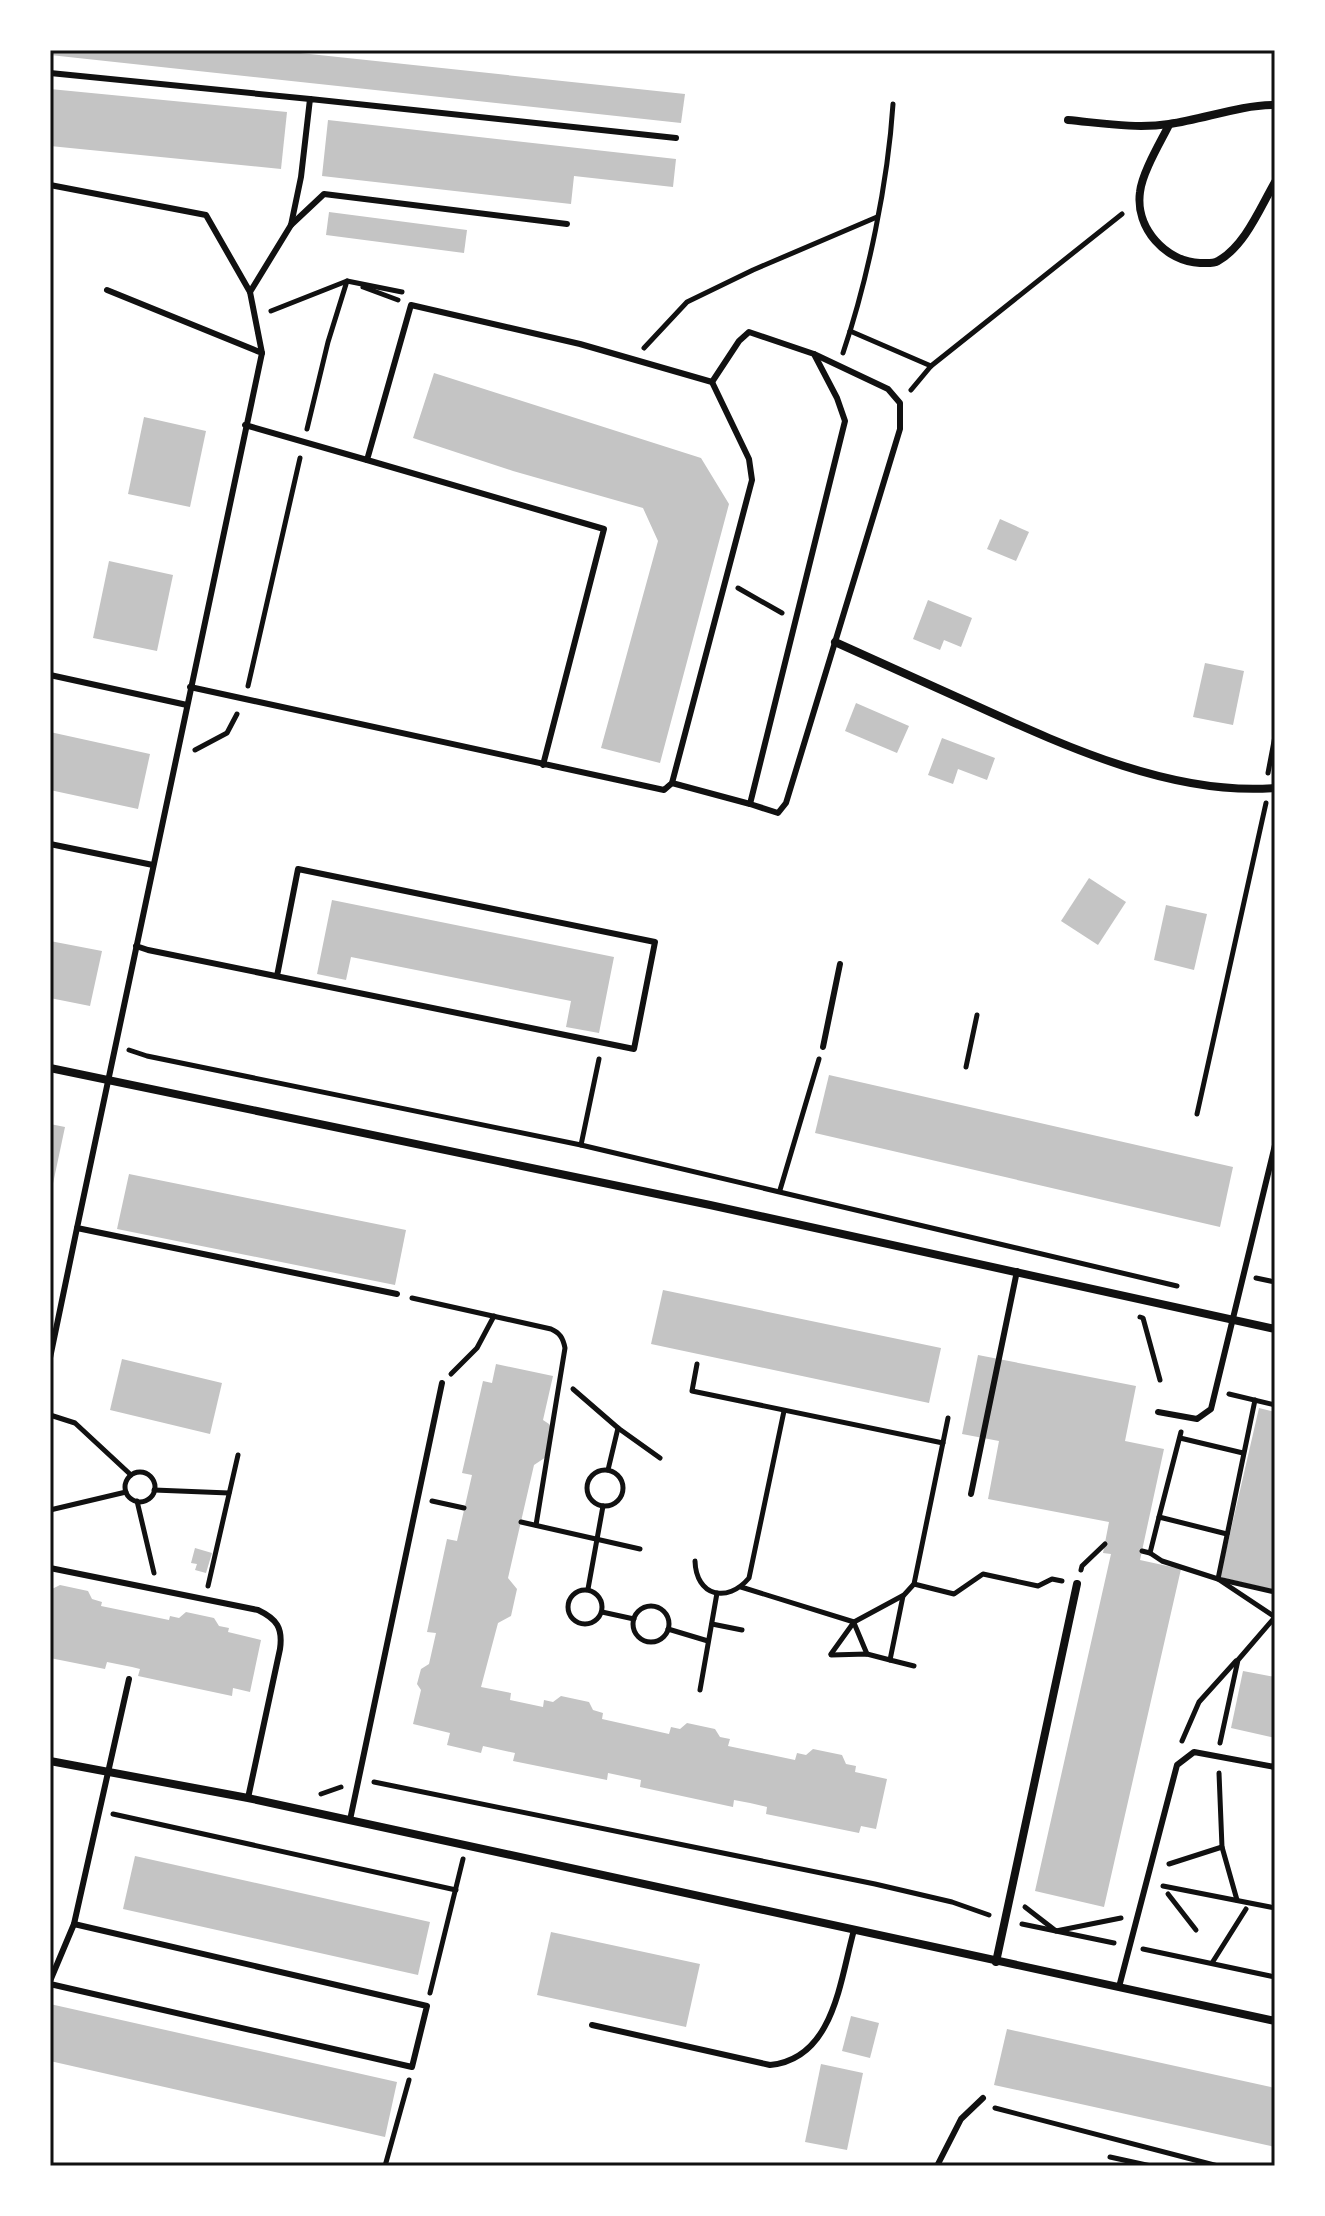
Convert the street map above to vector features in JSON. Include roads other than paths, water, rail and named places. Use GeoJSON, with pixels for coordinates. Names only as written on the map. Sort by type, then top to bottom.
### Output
{"type":"FeatureCollection","features":[{"type":"Feature","properties":{"kind":"street"},"geometry":{"type":"LineString","coordinates":[[1068,120],[1137,126],[1169,125],[1259,105],[1275,105]]}},
{"type":"Feature","properties":{"kind":"street"},"geometry":{"type":"LineString","coordinates":[[1169,125],[1140,190],[1139,208],[1143,222],[1160,247],[1184,262],[1215,263],[1235,247],[1275,182]]}},
{"type":"Feature","properties":{"kind":"street"},"geometry":{"type":"LineString","coordinates":[[835,642],[1032,731],[1122,765],[1223,788],[1272,788]]}},
{"type":"Feature","properties":{"kind":"street"},"geometry":{"type":"LineString","coordinates":[[50,1068],[1017,1271],[1275,1329]]}},
{"type":"Feature","properties":{"kind":"street"},"geometry":{"type":"LineString","coordinates":[[996,1962],[1077,1584]]}},
{"type":"Feature","properties":{"kind":"street"},"geometry":{"type":"LineString","coordinates":[[50,1761],[248,1798],[1275,2021]]}},
{"type":"Feature","properties":{"kind":"lane"},"geometry":{"type":"LineString","coordinates":[[50,73],[676,138]]}},
{"type":"Feature","properties":{"kind":"lane"},"geometry":{"type":"LineString","coordinates":[[291,225],[301,177],[310,99]]}},
{"type":"Feature","properties":{"kind":"lane"},"geometry":{"type":"LineString","coordinates":[[50,185],[206,215],[250,292],[262,353],[50,1358]]}},
{"type":"Feature","properties":{"kind":"lane"},"geometry":{"type":"LineString","coordinates":[[250,292],[291,225],[324,194],[567,224]]}},
{"type":"Feature","properties":{"kind":"lane"},"geometry":{"type":"LineString","coordinates":[[107,290],[262,353]]}},
{"type":"Feature","properties":{"kind":"lane"},"geometry":{"type":"LineString","coordinates":[[190,687],[664,790],[672,783],[752,480],[749,459],[712,382],[580,344],[411,305],[367,460]]}},
{"type":"Feature","properties":{"kind":"lane"},"geometry":{"type":"LineString","coordinates":[[672,783],[778,813],[786,803],[900,429],[900,403],[888,389],[814,354],[749,332],[739,341],[712,382]]}},
{"type":"Feature","properties":{"kind":"lane"},"geometry":{"type":"LineString","coordinates":[[750,804],[845,421],[814,354]]}},
{"type":"Feature","properties":{"kind":"lane"},"geometry":{"type":"LineString","coordinates":[[245,425],[604,529],[543,765]]}},
{"type":"Feature","properties":{"kind":"lane"},"geometry":{"type":"LineString","coordinates":[[50,675],[187,705]]}},
{"type":"Feature","properties":{"kind":"lane"},"geometry":{"type":"LineString","coordinates":[[50,844],[153,865]]}},
{"type":"Feature","properties":{"kind":"lane"},"geometry":{"type":"LineString","coordinates":[[136,946],[277,976],[634,1049],[655,942],[298,869],[277,976]]}},
{"type":"Feature","properties":{"kind":"lane"},"geometry":{"type":"LineString","coordinates":[[823,1047],[840,964]]}},
{"type":"Feature","properties":{"kind":"lane"},"geometry":{"type":"LineString","coordinates":[[1158,1412],[1197,1419],[1211,1409],[1275,1145]]}},
{"type":"Feature","properties":{"kind":"lane"},"geometry":{"type":"LineString","coordinates":[[77,1228],[397,1294]]}},
{"type":"Feature","properties":{"kind":"lane"},"geometry":{"type":"LineString","coordinates":[[971,1494],[1017,1271]]}},
{"type":"Feature","properties":{"kind":"lane"},"geometry":{"type":"LineString","coordinates":[[350,1820],[442,1383]]}},
{"type":"Feature","properties":{"kind":"lane"},"geometry":{"type":"LineString","coordinates":[[50,1568],[258,1610],[272,1617],[282,1634],[248,1798]]}},
{"type":"Feature","properties":{"kind":"lane"},"geometry":{"type":"LineString","coordinates":[[74,1924],[427,2006],[412,2067],[50,1982],[74,1924],[129,1679]]}},
{"type":"Feature","properties":{"kind":"lane"},"geometry":{"type":"LineString","coordinates":[[1119,1987],[1173,1774],[1180,1762],[1194,1752],[1275,1767]]}},
{"type":"Feature","properties":{"kind":"lane"},"geometry":{"type":"LineString","coordinates":[[592,2025],[770,2065],[796,2059],[818,2040],[829,2019],[854,1930]]}},
{"type":"Feature","properties":{"kind":"lane"},"geometry":{"type":"LineString","coordinates":[[937,2166],[961,2119],[983,2098]]}}]}
